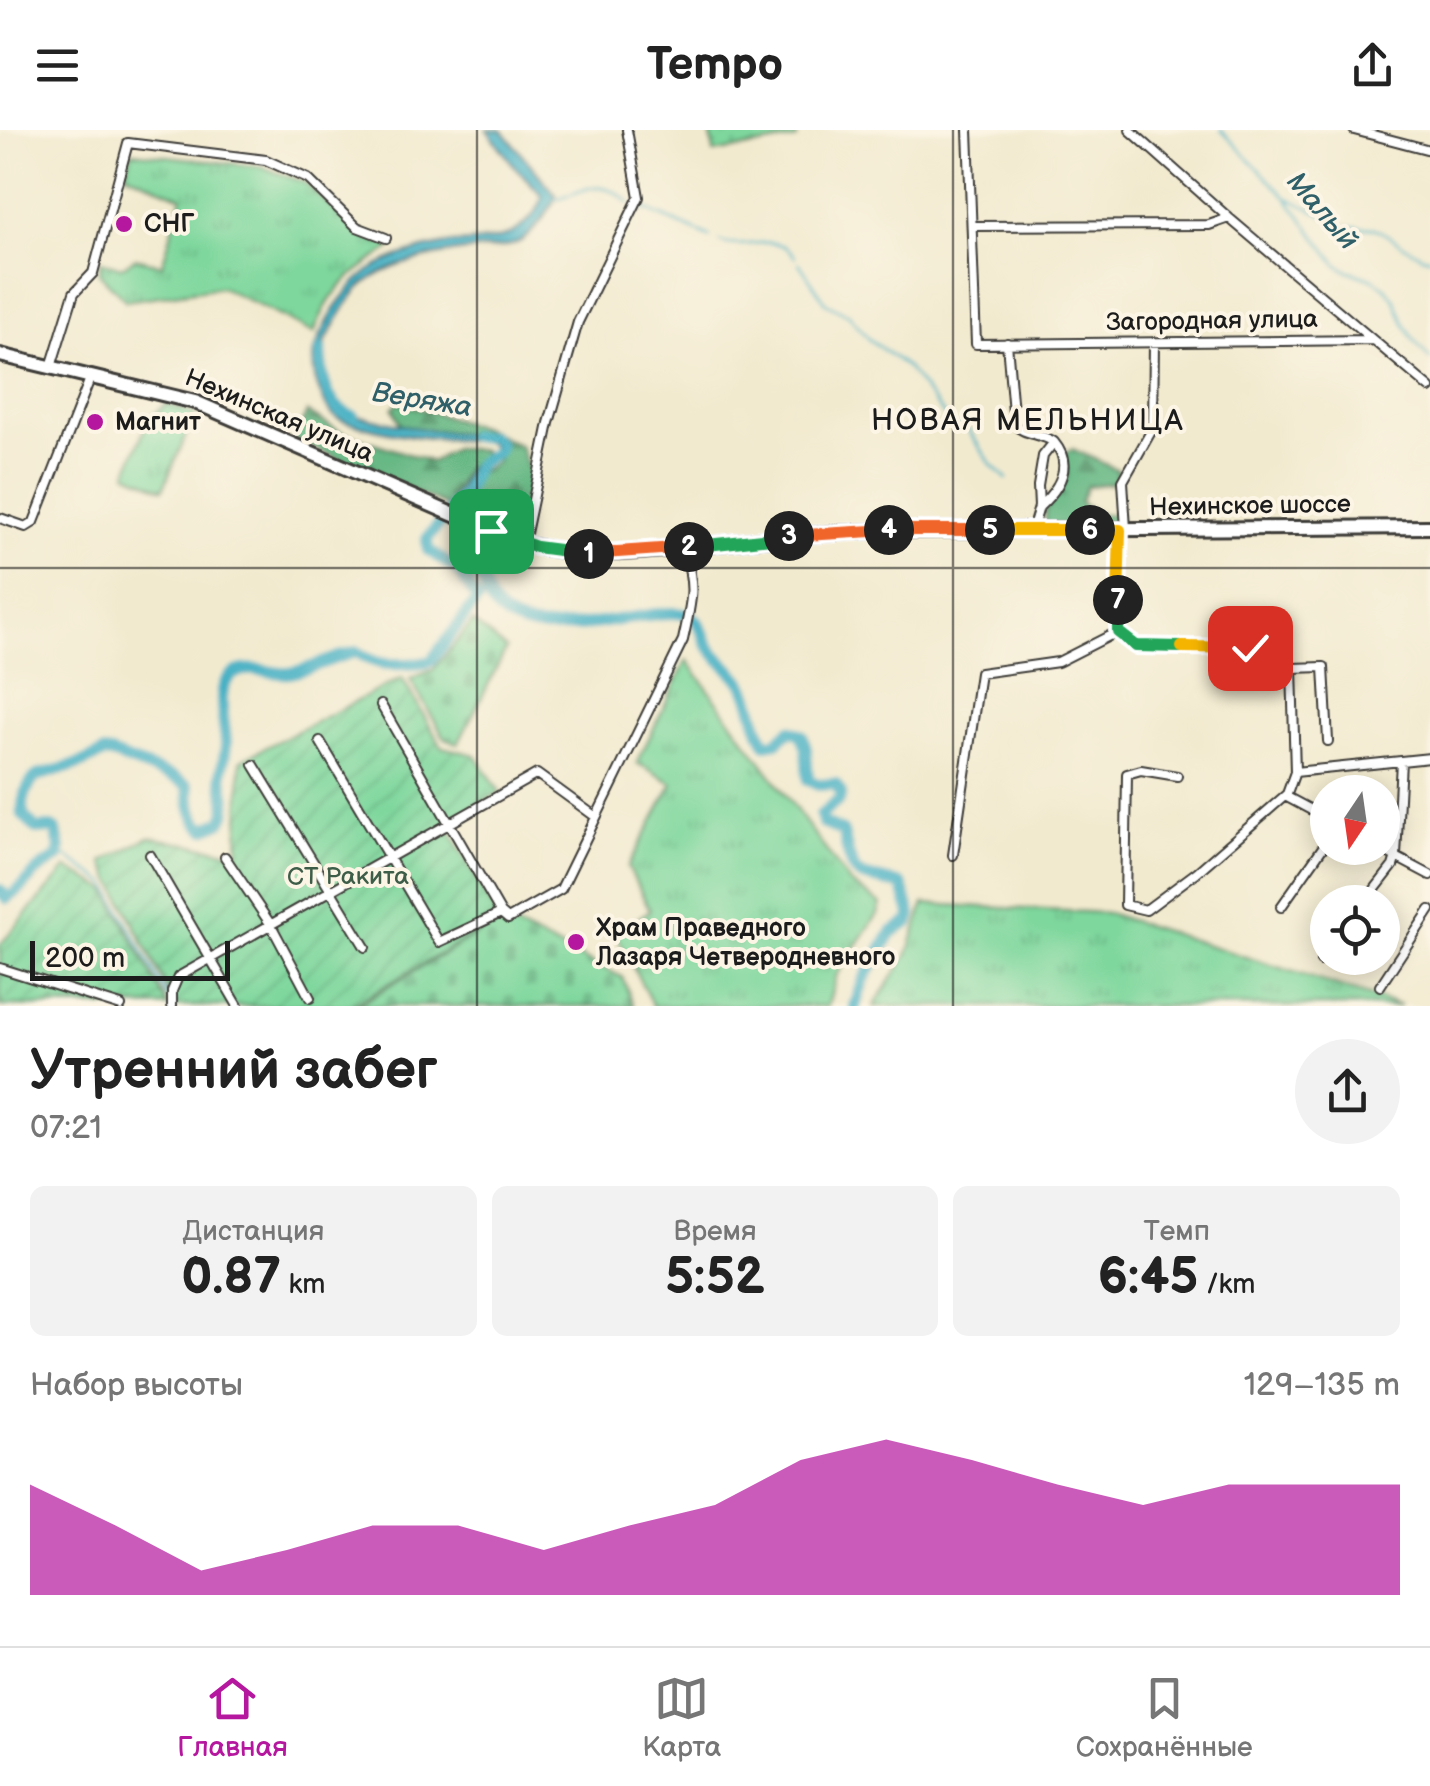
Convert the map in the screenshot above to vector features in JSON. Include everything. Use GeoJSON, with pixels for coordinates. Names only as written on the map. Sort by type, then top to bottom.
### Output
{"type":"FeatureCollection","features":[{"type":"Feature","properties":{"kind":"main road","name":"Нехинская улица"},"geometry":{"type":"LineString","coordinates":[[0,355],[195,402],[476,525]]}},
{"type":"Feature","properties":{"kind":"main road","name":"Нехинское шоссе"},"geometry":{"type":"LineString","coordinates":[[476,525],[524,543],[589,554],[835,532],[1430,527]]}},
{"type":"Feature","properties":{"kind":"street"},"geometry":{"type":"LineString","coordinates":[[524,543],[549,423],[578,322],[639,197],[627,130]]}},
{"type":"Feature","properties":{"kind":"street"},"geometry":{"type":"LineString","coordinates":[[968,130],[972,226],[1209,224],[1230,218]]}},
{"type":"Feature","properties":{"kind":"street"},"geometry":{"type":"LineString","coordinates":[[1130,130],[1430,388]]}},
{"type":"Feature","properties":{"kind":"street"},"geometry":{"type":"LineString","coordinates":[[1354,130],[1430,150]]}},
{"type":"Feature","properties":{"kind":"street"},"geometry":{"type":"LineString","coordinates":[[51,367],[74,293],[93,273],[128,143],[266,160],[308,179],[357,227],[386,238]]}},
{"type":"Feature","properties":{"kind":"street","name":"Загородная улица"},"geometry":{"type":"LineString","coordinates":[[972,226],[976,344],[1373,340]]}},
{"type":"Feature","properties":{"kind":"street"},"geometry":{"type":"LineString","coordinates":[[1118,632],[1123,481],[1153,428],[1154,342]]}},
{"type":"Feature","properties":{"kind":"street"},"geometry":{"type":"LineString","coordinates":[[1007,343],[1014,424],[1020,430],[1046,436],[1062,452],[1063,477],[1039,507]]}},
{"type":"Feature","properties":{"kind":"street"},"geometry":{"type":"LineString","coordinates":[[0,518],[26,527],[34,522],[91,376]]}},
{"type":"Feature","properties":{"kind":"street"},"geometry":{"type":"LineString","coordinates":[[1032,530],[1039,507],[1042,456],[1054,442]]}},
{"type":"Feature","properties":{"kind":"street"},"geometry":{"type":"LineString","coordinates":[[381,705],[508,920],[561,889],[683,640],[693,596],[684,548]]}},
{"type":"Feature","properties":{"kind":"street"},"geometry":{"type":"LineString","coordinates":[[1118,632],[1136,646],[1242,648],[1269,652],[1292,668],[1324,667],[1328,741]]}},
{"type":"Feature","properties":{"kind":"street"},"geometry":{"type":"LineString","coordinates":[[953,855],[980,672],[1058,662],[1118,632]]}},
{"type":"Feature","properties":{"kind":"street"},"geometry":{"type":"LineString","coordinates":[[1178,776],[1141,770],[1127,774],[1124,905],[1146,910],[1285,796],[1296,772],[1292,668]]}},
{"type":"Feature","properties":{"kind":"street"},"geometry":{"type":"LineString","coordinates":[[320,741],[438,942],[501,913]]}},
{"type":"Feature","properties":{"kind":"street"},"geometry":{"type":"LineString","coordinates":[[1296,772],[1430,758]]}},
{"type":"Feature","properties":{"kind":"street"},"geometry":{"type":"LineString","coordinates":[[1400,780],[1401,761]]}},
{"type":"Feature","properties":{"kind":"street"},"geometry":{"type":"LineString","coordinates":[[254,765],[366,948]]}},
{"type":"Feature","properties":{"kind":"street"},"geometry":{"type":"LineString","coordinates":[[172,1006],[172,991],[178,977],[537,774],[596,817]]}},
{"type":"Feature","properties":{"kind":"street"},"geometry":{"type":"LineString","coordinates":[[1285,796],[1310,809]]}},
{"type":"Feature","properties":{"kind":"street"},"geometry":{"type":"LineString","coordinates":[[150,855],[238,1006]]}},
{"type":"Feature","properties":{"kind":"street"},"geometry":{"type":"LineString","coordinates":[[225,857],[271,925],[310,998]]}},
{"type":"Feature","properties":{"kind":"street"},"geometry":{"type":"LineString","coordinates":[[1400,858],[1430,875]]}},
{"type":"Feature","properties":{"kind":"street"},"geometry":{"type":"LineString","coordinates":[[1281,907],[1310,865]]}},
{"type":"Feature","properties":{"kind":"street"},"geometry":{"type":"LineString","coordinates":[[1378,885],[1393,865]]}},
{"type":"Feature","properties":{"kind":"street"},"geometry":{"type":"LineString","coordinates":[[1380,986],[1430,910]]}},
{"type":"Feature","properties":{"kind":"street"},"geometry":{"type":"LineString","coordinates":[[0,968],[122,1006]]}},
{"type":"Feature","properties":{"kind":"green space"},"geometry":{"type":"Polygon","coordinates":[[[710,130],[796,130],[797,139],[714,153],[710,130]]]}},
{"type":"Feature","properties":{"kind":"green space"},"geometry":{"type":"Polygon","coordinates":[[[132,152],[262,167],[304,182],[362,236],[393,247],[345,282],[328,303],[314,333],[221,287],[126,301],[99,273],[101,261],[121,267],[136,258],[162,265],[182,197],[126,173],[132,152]]]}},
{"type":"Feature","properties":{"kind":"green space"},"geometry":{"type":"Polygon","coordinates":[[[398,402],[486,429],[520,446],[531,475],[520,522],[497,526],[458,512],[475,476],[495,463],[501,450],[486,438],[401,426],[393,408],[398,402]]]}},
{"type":"Feature","properties":{"kind":"green space"},"geometry":{"type":"Polygon","coordinates":[[[166,404],[195,414],[163,489],[127,473],[148,420],[166,404]]]}},
{"type":"Feature","properties":{"kind":"green space"},"geometry":{"type":"Polygon","coordinates":[[[307,412],[341,432],[432,462],[454,448],[482,450],[485,455],[465,469],[447,506],[294,439],[307,412]]]}},
{"type":"Feature","properties":{"kind":"green space"},"geometry":{"type":"Polygon","coordinates":[[[1072,449],[1118,470],[1115,483],[1087,486],[1080,503],[1102,515],[1119,513],[1120,524],[1045,523],[1045,511],[1067,477],[1065,453],[1072,449]]]}},
{"type":"Feature","properties":{"kind":"green space"},"geometry":{"type":"Polygon","coordinates":[[[473,622],[506,649],[458,744],[444,737],[410,679],[433,670],[473,622]]]}},
{"type":"Feature","properties":{"kind":"green space"},"geometry":{"type":"Polygon","coordinates":[[[687,660],[850,883],[881,904],[836,976],[828,1006],[653,1006],[616,934],[650,910],[628,867],[673,783],[637,763],[687,660]]]}},
{"type":"Feature","properties":{"kind":"green space","name":"СТ Ракита"},"geometry":{"type":"Polygon","coordinates":[[[402,678],[442,747],[476,755],[500,792],[446,823],[499,920],[350,1006],[176,1006],[103,862],[149,837],[238,853],[241,760],[402,678]]]}},
{"type":"Feature","properties":{"kind":"green space"},"geometry":{"type":"Polygon","coordinates":[[[67,868],[107,890],[168,1006],[0,1006],[0,945],[67,868]]]}},
{"type":"Feature","properties":{"kind":"green space"},"geometry":{"type":"Polygon","coordinates":[[[924,904],[1107,913],[1401,1006],[874,1006],[908,954],[924,904]]]}},
{"type":"Feature","properties":{"kind":"green space"},"geometry":{"type":"Polygon","coordinates":[[[501,920],[622,977],[634,1006],[356,1006],[501,920]]]}},
{"type":"Feature","properties":{"kind":"water"},"geometry":{"type":"Polygon","coordinates":[[[487,130],[502,130],[556,195],[546,214],[514,244],[430,257],[374,277],[348,303],[326,340],[321,359],[328,392],[344,413],[492,440],[496,452],[477,465],[458,505],[452,502],[470,465],[493,447],[485,441],[408,435],[341,420],[324,402],[314,363],[318,342],[334,311],[369,271],[424,249],[503,237],[523,225],[537,210],[542,195],[487,130]]]}},
{"type":"Feature","properties":{"kind":"waterway","name":"Малый"},"geometry":{"type":"LineString","coordinates":[[1221,130],[1286,197],[1337,264],[1385,287],[1413,339],[1430,359]]}},
{"type":"Feature","properties":{"kind":"waterway"},"geometry":{"type":"LineString","coordinates":[[555,199],[601,187],[630,203]]}},
{"type":"Feature","properties":{"kind":"waterway"},"geometry":{"type":"LineString","coordinates":[[1288,198],[1340,226],[1375,228],[1430,258]]}},
{"type":"Feature","properties":{"kind":"waterway"},"geometry":{"type":"LineString","coordinates":[[640,207],[710,237]]}},
{"type":"Feature","properties":{"kind":"waterway"},"geometry":{"type":"LineString","coordinates":[[719,241],[779,244],[795,257]]}},
{"type":"Feature","properties":{"kind":"waterway"},"geometry":{"type":"LineString","coordinates":[[799,263],[826,303],[849,315],[869,339],[906,367],[949,421],[969,431],[991,464],[1007,479]]}},
{"type":"Feature","properties":{"kind":"waterway","name":"Веряжа"},"geometry":{"type":"LineString","coordinates":[[321,350],[326,390],[336,406],[353,416]]}},
{"type":"Feature","properties":{"kind":"waterway","name":"Веряжа"},"geometry":{"type":"LineString","coordinates":[[0,890],[7,898],[59,857],[56,831],[36,829],[23,815],[26,794],[37,776],[111,754],[188,786],[194,815],[205,829],[222,821],[226,810],[222,701],[226,681],[233,674],[250,669],[290,673],[357,652],[386,664],[431,661],[477,600],[459,571],[428,550],[427,539],[466,490],[477,465],[498,450],[499,444],[492,437],[472,436]]}},
{"type":"Feature","properties":{"kind":"waterway"},"geometry":{"type":"LineString","coordinates":[[465,577],[477,575],[498,610],[514,621],[534,627],[559,628],[664,613],[695,619],[707,643],[745,687],[766,744],[777,742],[790,730],[802,735],[808,780],[818,785],[835,784],[841,793],[839,800],[821,815],[823,823],[843,832],[859,874],[902,885],[911,914],[909,922],[892,932],[864,979],[855,1006]]}},
{"type":"Feature","properties":{"kind":"waterway"},"geometry":{"type":"LineString","coordinates":[[60,852],[107,884],[168,998]]}},
{"type":"Feature","properties":{"kind":"place","name":"СНГ"},"geometry":{"type":"Point","coordinates":[124,224]}},
{"type":"Feature","properties":{"kind":"place","name":"Магнит"},"geometry":{"type":"Point","coordinates":[95,422]}},
{"type":"Feature","properties":{"kind":"place","name":"Храм Праведного Лазаря Четверодневного"},"geometry":{"type":"Point","coordinates":[576,942]}},
{"type":"Feature","properties":{"kind":"district","name":"НОВАЯ МЕЛЬНИЦА"},"geometry":{"type":"Point","coordinates":[1028,421]}},
{"type":"Feature","properties":{"kind":"route"},"geometry":{"type":"LineString","coordinates":[[491,531],[536,547],[589,554],[848,532],[1120,530],[1118,632],[1136,646],[1250,648]]}}]}
